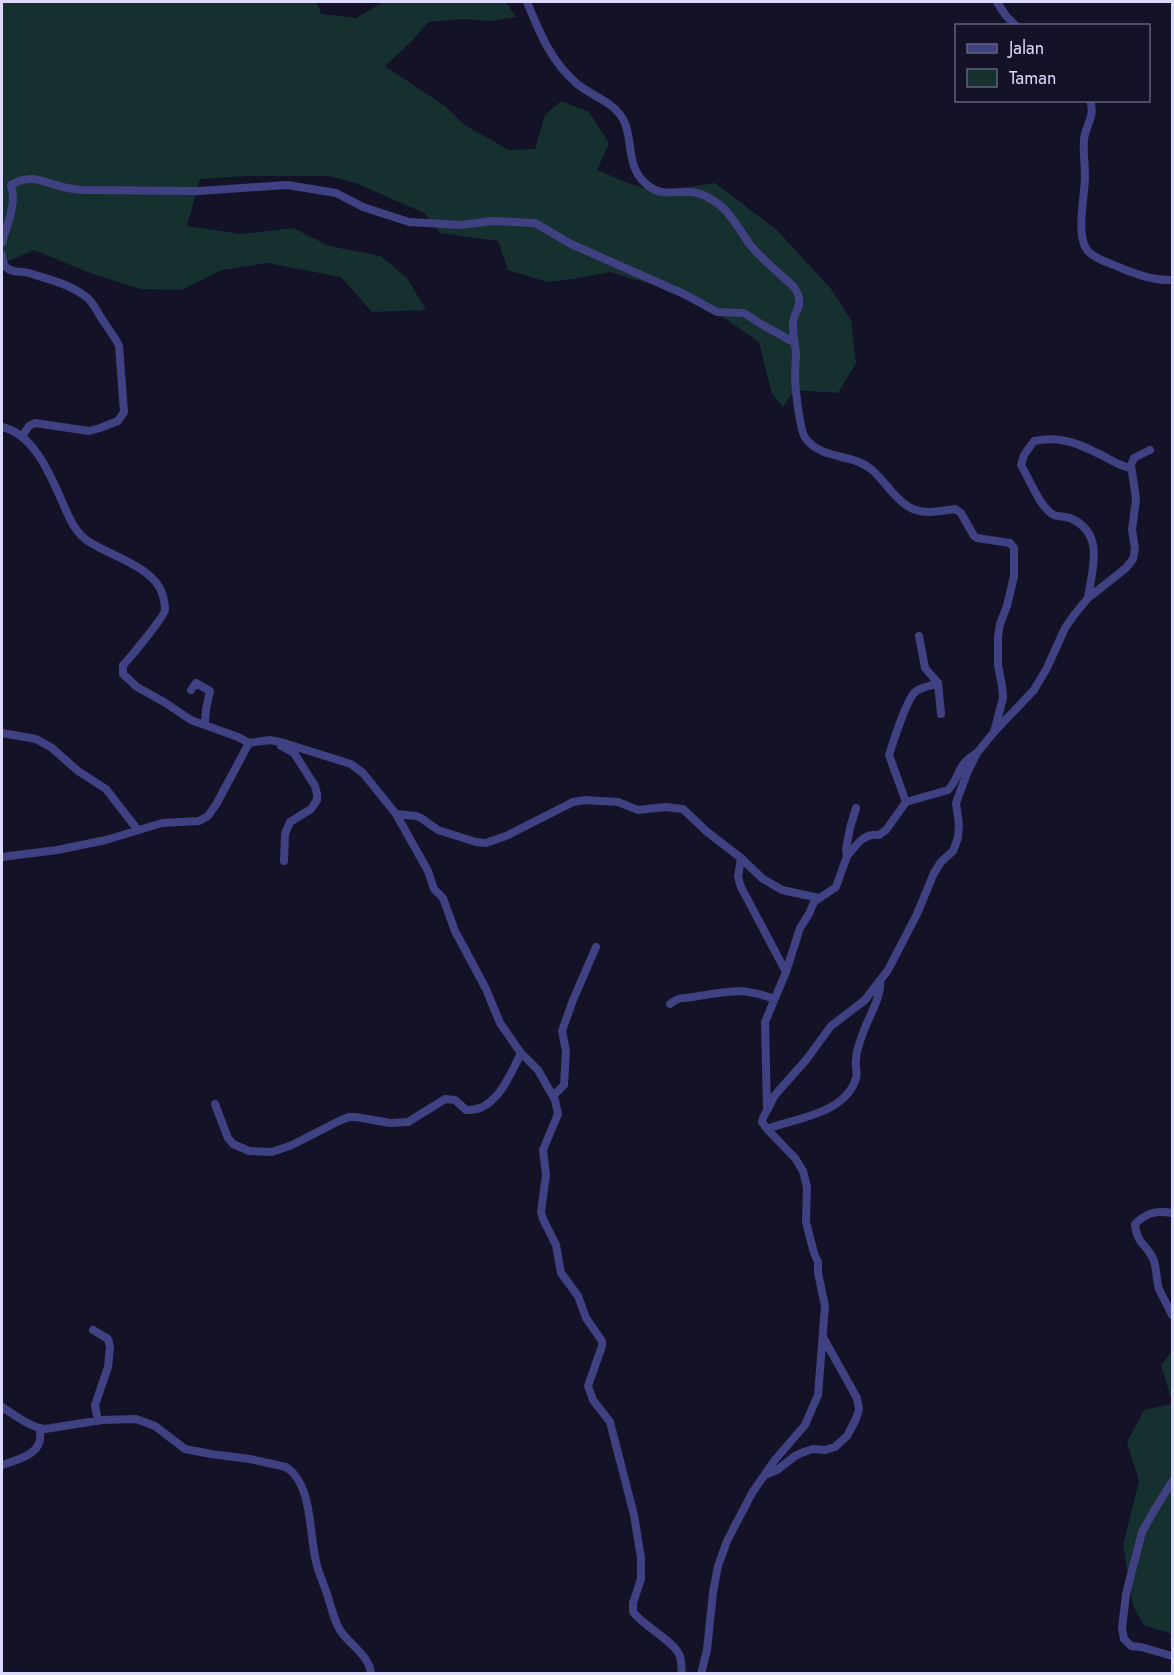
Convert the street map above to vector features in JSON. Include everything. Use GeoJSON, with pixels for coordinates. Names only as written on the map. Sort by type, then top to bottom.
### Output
{"type":"FeatureCollection","features":[{"type":"Feature","properties":{"kind":"street"},"geometry":{"type":"LineString","coordinates":[[526,2],[547,48],[562,70],[579,85],[611,105],[623,119],[631,160],[643,181],[653,189],[669,194],[697,193],[720,204],[752,246],[794,287],[799,298],[799,308],[792,323],[800,427],[802,434],[811,445],[827,454],[847,458],[869,467],[907,507],[927,512],[955,509],[961,513],[977,538],[1010,543],[1014,548],[1014,576],[998,637],[998,664],[1003,698],[994,732]]}},
{"type":"Feature","properties":{"kind":"street"},"geometry":{"type":"LineString","coordinates":[[997,2],[1014,24]]}},
{"type":"Feature","properties":{"kind":"street"},"geometry":{"type":"LineString","coordinates":[[1090,102],[1093,114],[1083,143],[1085,179],[1082,223],[1083,241],[1088,252],[1101,260],[1143,277],[1173,280]]}},
{"type":"Feature","properties":{"kind":"street"},"geometry":{"type":"LineString","coordinates":[[2,243],[14,194],[6,186],[23,179],[35,178],[66,188],[83,189],[199,191],[287,185],[336,194],[363,207],[409,222],[460,225],[493,221],[535,223],[571,244],[684,294],[717,312],[744,313],[795,343]]}},
{"type":"Feature","properties":{"kind":"street"},"geometry":{"type":"LineString","coordinates":[[2,255],[2,261],[7,268],[49,279],[88,297],[119,346],[124,412],[118,421],[89,431],[35,423],[29,426],[22,436]]}},
{"type":"Feature","properties":{"kind":"street"},"geometry":{"type":"LineString","coordinates":[[2,427],[22,436],[38,456],[77,532],[90,542],[147,572],[157,582],[163,594],[165,610],[162,617],[135,654],[123,665],[123,674],[137,687],[191,720],[249,743],[270,740],[297,746],[351,764],[363,773],[396,814],[428,871],[434,889],[443,898],[455,931],[486,989],[500,1023],[521,1053],[538,1070],[553,1096],[558,1114],[543,1150],[546,1175],[542,1204],[543,1218],[556,1245],[561,1273],[578,1296],[586,1318],[602,1341],[588,1386],[593,1400],[610,1422],[634,1515],[641,1558],[641,1579],[633,1603],[633,1612],[644,1624],[673,1646],[679,1655],[682,1674]]}},
{"type":"Feature","properties":{"kind":"street"},"geometry":{"type":"LineString","coordinates":[[1088,598],[1094,543],[1087,529],[1072,518],[1054,515],[1044,506],[1021,465],[1024,455],[1034,441],[1047,438],[1069,441],[1121,466],[1131,468]]}},
{"type":"Feature","properties":{"kind":"street"},"geometry":{"type":"LineString","coordinates":[[701,1674],[707,1650],[718,1566],[735,1525],[764,1475],[805,1425],[819,1395],[825,1306],[818,1262],[806,1222],[807,1187],[803,1171],[795,1158],[762,1122],[775,1095],[806,1060],[831,1026],[865,1000],[888,970],[912,924],[934,873],[941,862],[953,851],[958,838],[959,825],[956,803],[977,753],[1034,690],[1065,628],[1088,598],[1126,568],[1133,559],[1135,549],[1132,530],[1136,499],[1131,465],[1134,458],[1150,450]]}},
{"type":"Feature","properties":{"kind":"street"},"geometry":{"type":"LineString","coordinates":[[919,636],[926,668],[938,683],[941,714]]}},
{"type":"Feature","properties":{"kind":"street"},"geometry":{"type":"LineString","coordinates":[[191,690],[196,683],[211,692],[205,724]]}},
{"type":"Feature","properties":{"kind":"street"},"geometry":{"type":"LineString","coordinates":[[906,802],[889,755],[906,705],[913,694],[919,689],[938,683]]}},
{"type":"Feature","properties":{"kind":"street"},"geometry":{"type":"LineString","coordinates":[[2,733],[36,739],[52,748],[78,771],[106,789],[137,830]]}},
{"type":"Feature","properties":{"kind":"street"},"geometry":{"type":"LineString","coordinates":[[270,740],[294,753],[315,786],[317,794],[311,809],[290,822],[285,834],[284,861]]}},
{"type":"Feature","properties":{"kind":"street"},"geometry":{"type":"LineString","coordinates":[[2,857],[57,850],[106,840],[162,823],[199,821],[208,816],[217,803],[249,743]]}},
{"type":"Feature","properties":{"kind":"street"},"geometry":{"type":"LineString","coordinates":[[767,1109],[765,1022],[786,972],[797,934],[814,902],[836,887],[847,856],[866,836],[879,835],[886,831],[906,802],[948,790],[967,758],[977,753]]}},
{"type":"Feature","properties":{"kind":"street"},"geometry":{"type":"LineString","coordinates":[[396,814],[421,818],[444,832],[486,843],[506,836],[573,802],[585,800],[618,802],[638,810],[672,807],[683,809],[763,879],[782,890],[819,898]]}},
{"type":"Feature","properties":{"kind":"street"},"geometry":{"type":"LineString","coordinates":[[847,856],[846,849],[856,808]]}},
{"type":"Feature","properties":{"kind":"street"},"geometry":{"type":"LineString","coordinates":[[741,858],[738,877],[741,887],[786,972]]}},
{"type":"Feature","properties":{"kind":"street"},"geometry":{"type":"LineString","coordinates":[[553,1096],[564,1086],[566,1052],[562,1031],[596,947]]}},
{"type":"Feature","properties":{"kind":"street"},"geometry":{"type":"LineString","coordinates":[[767,1130],[786,1122],[804,1119],[827,1109],[850,1090],[856,1077],[857,1052],[870,1013],[879,997],[880,981]]}},
{"type":"Feature","properties":{"kind":"street"},"geometry":{"type":"LineString","coordinates":[[670,1004],[681,997],[694,997],[728,990],[743,990],[774,999]]}},
{"type":"Feature","properties":{"kind":"street"},"geometry":{"type":"LineString","coordinates":[[215,1104],[228,1138],[233,1144],[249,1150],[272,1152],[349,1118],[356,1117],[390,1123],[408,1122],[441,1100],[448,1099],[455,1100],[466,1110],[478,1109],[503,1089],[521,1053]]}},
{"type":"Feature","properties":{"kind":"street"},"geometry":{"type":"LineString","coordinates":[[1173,1213],[1154,1212],[1142,1217],[1135,1224],[1135,1232],[1154,1262],[1159,1289],[1173,1315]]}},
{"type":"Feature","properties":{"kind":"street"},"geometry":{"type":"LineString","coordinates":[[93,1330],[108,1340],[110,1347],[106,1376],[96,1401],[98,1421]]}},
{"type":"Feature","properties":{"kind":"street"},"geometry":{"type":"LineString","coordinates":[[764,1475],[777,1470],[804,1452],[835,1447],[847,1436],[855,1421],[859,1410],[857,1398],[823,1338]]}},
{"type":"Feature","properties":{"kind":"street"},"geometry":{"type":"LineString","coordinates":[[2,1407],[40,1429],[124,1418],[142,1420],[155,1426],[185,1449],[286,1467],[298,1480],[306,1500],[317,1566],[334,1618],[341,1632],[366,1658],[371,1674]]}},
{"type":"Feature","properties":{"kind":"street"},"geometry":{"type":"LineString","coordinates":[[2,1465],[23,1457],[37,1447],[40,1442],[40,1429]]}},
{"type":"Feature","properties":{"kind":"street"},"geometry":{"type":"LineString","coordinates":[[1173,1482],[1142,1532],[1125,1594],[1122,1628],[1124,1639],[1131,1646],[1173,1656]]}},
{"type":"Feature","properties":{"kind":"green space"},"geometry":{"type":"Polygon","coordinates":[[[2,2],[317,2],[321,14],[356,18],[383,2],[506,2],[516,17],[491,21],[462,19],[428,22],[412,41],[385,66],[445,106],[463,124],[509,150],[535,149],[545,115],[561,101],[589,112],[609,143],[597,170],[656,192],[715,183],[777,230],[831,289],[851,320],[856,363],[838,393],[794,390],[783,407],[772,394],[759,342],[701,305],[661,287],[610,272],[547,282],[508,270],[498,241],[440,233],[424,213],[356,183],[329,176],[245,176],[200,179],[187,226],[241,234],[293,228],[329,246],[381,256],[407,278],[426,310],[372,312],[341,277],[267,263],[222,270],[181,290],[141,289],[93,274],[34,250],[2,264],[2,2]]]}},
{"type":"Feature","properties":{"kind":"green space"},"geometry":{"type":"Polygon","coordinates":[[[1172,1351],[1172,1401],[1161,1365],[1172,1351]]]}},
{"type":"Feature","properties":{"kind":"green space"},"geometry":{"type":"Polygon","coordinates":[[[1172,1404],[1172,1634],[1144,1625],[1133,1606],[1123,1545],[1139,1481],[1127,1442],[1144,1410],[1172,1404]]]}}]}
